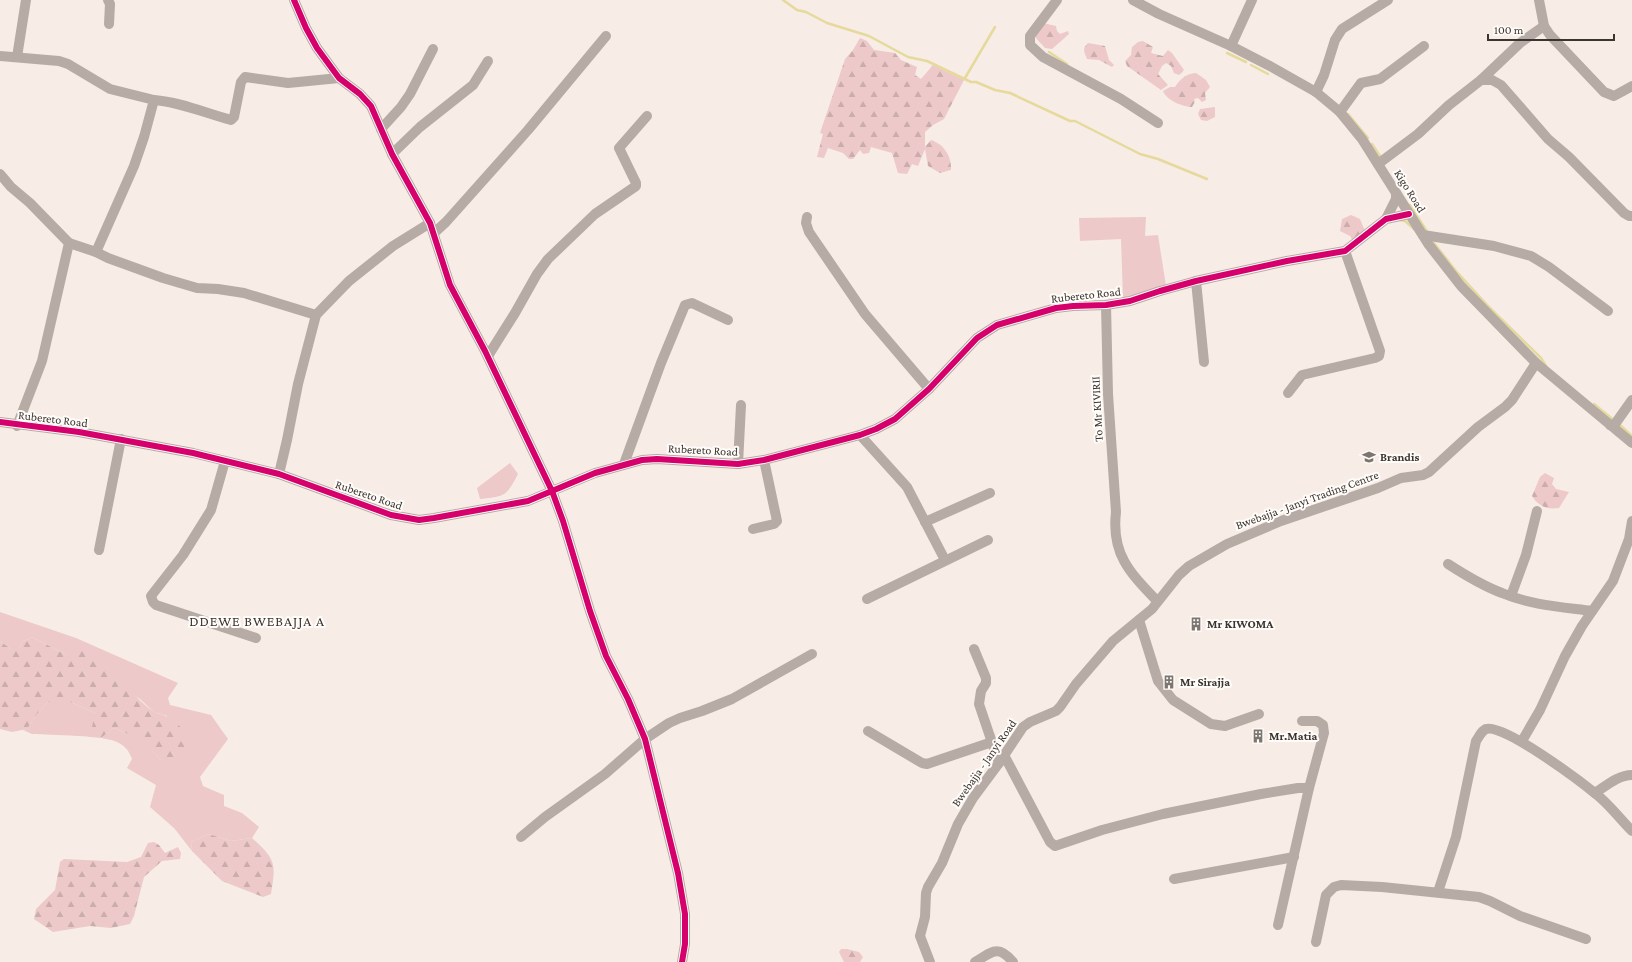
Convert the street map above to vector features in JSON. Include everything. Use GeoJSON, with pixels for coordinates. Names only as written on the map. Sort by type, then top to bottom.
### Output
{"type":"FeatureCollection","features":[{"type":"Feature","properties":{"kind":"street"},"geometry":{"type":"LineString","coordinates":[[17,57],[26,0]]}},
{"type":"Feature","properties":{"kind":"street"},"geometry":{"type":"LineString","coordinates":[[108,0],[110,4],[109,24]]}},
{"type":"Feature","properties":{"kind":"street"},"geometry":{"type":"LineString","coordinates":[[294,0],[306,28],[317,48],[340,78],[367,100],[392,154],[430,223],[450,285],[488,356],[552,491],[563,521],[590,611],[606,656],[628,699],[645,739],[678,873],[685,914],[685,944],[682,962]]}},
{"type":"Feature","properties":{"kind":"street"},"geometry":{"type":"LineString","coordinates":[[1057,0],[1030,36],[1030,45],[1043,57],[1121,99],[1158,123]]}},
{"type":"Feature","properties":{"kind":"street","name":"Kigo Road"},"geometry":{"type":"LineString","coordinates":[[1133,0],[1158,14],[1231,46],[1316,92],[1340,112],[1362,140],[1409,214],[1448,271],[1461,286],[1536,363],[1632,443]]}},
{"type":"Feature","properties":{"kind":"street"},"geometry":{"type":"LineString","coordinates":[[1231,46],[1252,0]]}},
{"type":"Feature","properties":{"kind":"street"},"geometry":{"type":"LineString","coordinates":[[1316,92],[1324,75],[1335,40],[1342,29],[1388,0]]}},
{"type":"Feature","properties":{"kind":"street"},"geometry":{"type":"LineString","coordinates":[[1539,0],[1544,26],[1559,45],[1604,92],[1614,96],[1632,86]]}},
{"type":"Feature","properties":{"kind":"street"},"geometry":{"type":"LineString","coordinates":[[1378,164],[1418,134],[1449,105],[1481,80],[1520,43],[1544,26]]}},
{"type":"Feature","properties":{"kind":"street"},"geometry":{"type":"LineString","coordinates":[[434,233],[446,222],[528,130],[606,36]]}},
{"type":"Feature","properties":{"kind":"street"},"geometry":{"type":"LineString","coordinates":[[1340,112],[1361,83],[1380,79],[1424,46]]}},
{"type":"Feature","properties":{"kind":"street"},"geometry":{"type":"LineString","coordinates":[[381,129],[401,107],[410,94],[433,49]]}},
{"type":"Feature","properties":{"kind":"street"},"geometry":{"type":"LineString","coordinates":[[0,56],[59,61],[68,64],[110,89],[177,104],[230,120],[234,117],[241,82],[245,77],[288,83],[340,78]]}},
{"type":"Feature","properties":{"kind":"street"},"geometry":{"type":"LineString","coordinates":[[392,154],[420,126],[473,85],[488,61]]}},
{"type":"Feature","properties":{"kind":"street"},"geometry":{"type":"LineString","coordinates":[[1481,80],[1492,80],[1501,85],[1548,139],[1569,157],[1624,213],[1632,216]]}},
{"type":"Feature","properties":{"kind":"street"},"geometry":{"type":"LineString","coordinates":[[96,252],[103,240],[134,166],[154,100]]}},
{"type":"Feature","properties":{"kind":"street"},"geometry":{"type":"LineString","coordinates":[[488,356],[537,274],[548,259],[595,214],[636,186],[636,183],[619,148],[647,116]]}},
{"type":"Feature","properties":{"kind":"street"},"geometry":{"type":"LineString","coordinates":[[0,174],[10,187],[30,203],[69,243],[156,276],[197,288],[218,289],[244,293],[316,315]]}},
{"type":"Feature","properties":{"kind":"street"},"geometry":{"type":"LineString","coordinates":[[1386,218],[1396,199],[1396,193]]}},
{"type":"Feature","properties":{"kind":"street","name":"Rubereto Road"},"geometry":{"type":"LineString","coordinates":[[0,422],[17,426],[79,432],[193,452],[279,474],[377,511],[419,520],[528,501],[595,473],[642,460],[657,459],[738,464],[764,460],[860,435],[876,429],[895,418],[929,389],[977,338],[997,325],[1056,308],[1106,305],[1130,301],[1196,281],[1287,261],[1345,251],[1386,218],[1409,214]]}},
{"type":"Feature","properties":{"kind":"street"},"geometry":{"type":"LineString","coordinates":[[807,217],[807,227],[812,237],[865,314],[929,389]]}},
{"type":"Feature","properties":{"kind":"street"},"geometry":{"type":"LineString","coordinates":[[279,474],[302,369],[316,315],[349,281],[393,246],[430,223]]}},
{"type":"Feature","properties":{"kind":"street"},"geometry":{"type":"LineString","coordinates":[[1423,235],[1494,246],[1531,256],[1549,267],[1608,311]]}},
{"type":"Feature","properties":{"kind":"street"},"geometry":{"type":"LineString","coordinates":[[17,426],[42,361],[69,243]]}},
{"type":"Feature","properties":{"kind":"street"},"geometry":{"type":"LineString","coordinates":[[1288,393],[1302,375],[1379,356],[1380,351],[1345,251]]}},
{"type":"Feature","properties":{"kind":"street"},"geometry":{"type":"LineString","coordinates":[[1196,281],[1204,362]]}},
{"type":"Feature","properties":{"kind":"street"},"geometry":{"type":"LineString","coordinates":[[624,464],[661,363],[685,305],[692,303],[728,320]]}},
{"type":"Feature","properties":{"kind":"street","name":"To Mr KIVIRII"},"geometry":{"type":"LineString","coordinates":[[1106,305],[1108,394],[1116,512],[1116,541],[1127,568],[1157,601]]}},
{"type":"Feature","properties":{"kind":"street","name":"Bwebajja - Janyi Trading Centre"},"geometry":{"type":"LineString","coordinates":[[1139,620],[1152,609],[1179,575],[1189,566],[1228,544],[1281,521],[1378,488],[1402,478],[1423,475],[1429,472],[1473,432],[1512,400],[1536,363]]}},
{"type":"Feature","properties":{"kind":"street"},"geometry":{"type":"LineString","coordinates":[[1610,425],[1615,424],[1632,400]]}},
{"type":"Feature","properties":{"kind":"street"},"geometry":{"type":"LineString","coordinates":[[738,464],[741,406]]}},
{"type":"Feature","properties":{"kind":"street"},"geometry":{"type":"LineString","coordinates":[[860,435],[907,487],[945,560]]}},
{"type":"Feature","properties":{"kind":"street"},"geometry":{"type":"LineString","coordinates":[[100,550],[121,439]]}},
{"type":"Feature","properties":{"kind":"street"},"geometry":{"type":"LineString","coordinates":[[753,529],[774,524],[777,521],[764,460]]}},
{"type":"Feature","properties":{"kind":"street"},"geometry":{"type":"LineString","coordinates":[[225,461],[210,510],[183,555],[151,596],[156,605],[256,638]]}},
{"type":"Feature","properties":{"kind":"street"},"geometry":{"type":"LineString","coordinates":[[925,522],[990,493]]}},
{"type":"Feature","properties":{"kind":"street"},"geometry":{"type":"LineString","coordinates":[[1511,596],[1526,555],[1537,511]]}},
{"type":"Feature","properties":{"kind":"street"},"geometry":{"type":"LineString","coordinates":[[1522,741],[1540,710],[1565,656],[1612,581],[1629,539],[1632,521]]}},
{"type":"Feature","properties":{"kind":"street"},"geometry":{"type":"LineString","coordinates":[[867,599],[988,540]]}},
{"type":"Feature","properties":{"kind":"street"},"geometry":{"type":"LineString","coordinates":[[1448,564],[1502,594],[1546,604],[1592,611]]}},
{"type":"Feature","properties":{"kind":"street"},"geometry":{"type":"LineString","coordinates":[[1139,620],[1158,681],[1173,700],[1211,724],[1225,726],[1259,714]]}},
{"type":"Feature","properties":{"kind":"street","name":"Bwebajja - Janyi Road"},"geometry":{"type":"LineString","coordinates":[[930,962],[920,936],[925,917],[926,893],[942,863],[958,824],[973,798],[1023,727],[1030,722],[1056,711],[1070,691],[1104,651],[1120,634],[1139,620]]}},
{"type":"Feature","properties":{"kind":"street"},"geometry":{"type":"LineString","coordinates":[[974,649],[986,678],[985,686],[980,695],[978,704],[992,742],[1050,842],[1055,846],[1102,830],[1163,814],[1261,794],[1298,788],[1309,788]]}},
{"type":"Feature","properties":{"kind":"street"},"geometry":{"type":"LineString","coordinates":[[521,837],[605,774],[645,739],[680,718],[732,699],[812,654]]}},
{"type":"Feature","properties":{"kind":"street"},"geometry":{"type":"LineString","coordinates":[[1278,925],[1309,788],[1324,733],[1323,725],[1317,721],[1302,721]]}},
{"type":"Feature","properties":{"kind":"street"},"geometry":{"type":"LineString","coordinates":[[1438,892],[1456,837],[1476,741],[1481,733],[1486,729],[1494,729],[1522,741],[1595,793],[1632,831]]}},
{"type":"Feature","properties":{"kind":"street"},"geometry":{"type":"LineString","coordinates":[[868,731],[922,763],[927,764],[992,742]]}},
{"type":"Feature","properties":{"kind":"street"},"geometry":{"type":"LineString","coordinates":[[1595,793],[1609,783],[1626,775],[1632,775]]}},
{"type":"Feature","properties":{"kind":"street"},"geometry":{"type":"LineString","coordinates":[[1174,879],[1294,856]]}},
{"type":"Feature","properties":{"kind":"street"},"geometry":{"type":"LineString","coordinates":[[1316,942],[1326,895],[1334,887],[1341,885],[1382,887],[1479,897],[1520,916],[1586,939]]}},
{"type":"Feature","properties":{"kind":"street"},"geometry":{"type":"LineString","coordinates":[[975,962],[992,952],[998,951],[1003,952],[1013,962]]}},
{"type":"Feature","properties":{"kind":"green space"},"geometry":{"type":"Polygon","coordinates":[[[1043,23],[1056,26],[1057,31],[1060,34],[1068,31],[1069,34],[1052,49],[1045,48],[1036,38],[1035,33],[1043,23]]]}},
{"type":"Feature","properties":{"kind":"green space"},"geometry":{"type":"Polygon","coordinates":[[[860,38],[867,41],[874,50],[895,53],[901,60],[917,67],[915,75],[921,79],[933,65],[964,80],[944,119],[933,125],[925,132],[925,147],[931,140],[940,145],[949,156],[951,170],[940,173],[928,166],[925,149],[918,166],[912,164],[907,174],[898,173],[892,153],[871,147],[869,153],[863,154],[860,150],[853,159],[849,159],[843,153],[828,148],[824,158],[817,157],[823,134],[820,133],[845,59],[853,50],[860,38]]]}},
{"type":"Feature","properties":{"kind":"green space"},"geometry":{"type":"Polygon","coordinates":[[[1143,41],[1153,47],[1151,53],[1163,56],[1168,50],[1172,53],[1184,70],[1179,75],[1174,73],[1171,66],[1166,63],[1162,66],[1158,74],[1168,85],[1161,90],[1127,66],[1125,61],[1131,55],[1132,47],[1138,42],[1143,41]]]}},
{"type":"Feature","properties":{"kind":"green space"},"geometry":{"type":"Polygon","coordinates":[[[1088,43],[1105,46],[1109,60],[1114,65],[1112,67],[1099,60],[1087,59],[1084,50],[1088,43]]]}},
{"type":"Feature","properties":{"kind":"green space"},"geometry":{"type":"Polygon","coordinates":[[[1196,73],[1206,80],[1210,87],[1205,93],[1206,100],[1202,102],[1198,98],[1194,99],[1195,102],[1192,107],[1188,107],[1175,102],[1163,91],[1170,87],[1175,87],[1187,75],[1196,73]]]}},
{"type":"Feature","properties":{"kind":"green space"},"geometry":{"type":"Polygon","coordinates":[[[1215,107],[1215,117],[1207,121],[1201,120],[1198,114],[1200,109],[1215,107]]]}},
{"type":"Feature","properties":{"kind":"green space"},"geometry":{"type":"Polygon","coordinates":[[[1351,215],[1360,219],[1365,231],[1353,241],[1350,236],[1340,231],[1342,219],[1351,215]]]}},
{"type":"Feature","properties":{"kind":"green space"},"geometry":{"type":"Polygon","coordinates":[[[1146,217],[1145,236],[1158,235],[1166,286],[1123,299],[1121,239],[1080,241],[1079,218],[1146,217]]]}},
{"type":"Feature","properties":{"kind":"green space"},"geometry":{"type":"Polygon","coordinates":[[[510,463],[518,474],[511,487],[500,496],[480,499],[477,488],[510,463]]]}},
{"type":"Feature","properties":{"kind":"green space"},"geometry":{"type":"Polygon","coordinates":[[[1545,473],[1554,478],[1552,484],[1556,489],[1569,492],[1559,508],[1547,508],[1540,505],[1532,496],[1540,477],[1545,473]]]}},
{"type":"Feature","properties":{"kind":"green space"},"geometry":{"type":"Polygon","coordinates":[[[0,612],[76,638],[178,683],[168,698],[170,705],[211,715],[228,739],[200,777],[203,786],[224,795],[224,806],[242,813],[259,827],[252,838],[231,841],[209,834],[191,842],[192,851],[174,828],[150,807],[156,785],[127,768],[132,759],[127,750],[119,743],[101,738],[114,728],[140,741],[161,760],[167,716],[154,712],[140,699],[67,655],[32,637],[22,642],[19,649],[11,649],[0,641],[0,612]]]}},
{"type":"Feature","properties":{"kind":"green space"},"geometry":{"type":"Polygon","coordinates":[[[32,637],[67,655],[76,647],[89,653],[110,667],[143,703],[155,712],[172,720],[186,733],[188,751],[177,761],[161,760],[140,741],[114,728],[101,738],[91,732],[95,713],[70,702],[48,702],[36,715],[27,729],[12,732],[0,729],[0,641],[11,649],[19,649],[22,642],[32,637]]]}},
{"type":"Feature","properties":{"kind":"green space"},"geometry":{"type":"Polygon","coordinates":[[[48,702],[70,702],[95,713],[101,738],[32,734],[23,730],[27,729],[36,715],[48,702]]]}},
{"type":"Feature","properties":{"kind":"green space"},"geometry":{"type":"Polygon","coordinates":[[[209,834],[231,841],[252,838],[260,845],[270,857],[274,868],[271,894],[263,897],[222,881],[192,851],[191,842],[209,834]]]}},
{"type":"Feature","properties":{"kind":"green space"},"geometry":{"type":"Polygon","coordinates":[[[154,842],[159,845],[165,853],[178,847],[181,853],[180,859],[162,861],[144,877],[134,916],[130,924],[111,928],[90,926],[53,932],[34,919],[36,909],[55,890],[60,862],[64,859],[127,862],[141,857],[148,843],[154,842]]]}},
{"type":"Feature","properties":{"kind":"green space"},"geometry":{"type":"Polygon","coordinates":[[[841,949],[859,952],[863,957],[860,962],[844,962],[839,952],[841,949]]]}},
{"type":"Feature","properties":{"kind":"waterway"},"geometry":{"type":"LineString","coordinates":[[783,0],[797,10],[806,12],[827,23],[869,36],[908,57],[927,61],[971,82],[976,82],[995,90],[1010,93],[1070,121],[1075,121],[1140,154],[1158,159],[1207,179]]}},
{"type":"Feature","properties":{"kind":"waterway"},"geometry":{"type":"LineString","coordinates":[[965,78],[995,27]]}},
{"type":"Feature","properties":{"kind":"waterway"},"geometry":{"type":"LineString","coordinates":[[1049,52],[1067,64]]}},
{"type":"Feature","properties":{"kind":"waterway"},"geometry":{"type":"LineString","coordinates":[[1227,53],[1246,62]]}},
{"type":"Feature","properties":{"kind":"waterway"},"geometry":{"type":"LineString","coordinates":[[1251,65],[1268,74]]}},
{"type":"Feature","properties":{"kind":"waterway"},"geometry":{"type":"LineString","coordinates":[[1348,114],[1368,138]]}},
{"type":"Feature","properties":{"kind":"waterway"},"geometry":{"type":"LineString","coordinates":[[1372,144],[1380,156]]}},
{"type":"Feature","properties":{"kind":"waterway"},"geometry":{"type":"LineString","coordinates":[[1410,205],[1428,233]]}},
{"type":"Feature","properties":{"kind":"waterway"},"geometry":{"type":"LineString","coordinates":[[1400,220],[1405,221],[1414,229]]}},
{"type":"Feature","properties":{"kind":"waterway"},"geometry":{"type":"LineString","coordinates":[[1434,243],[1456,271],[1489,307],[1541,358],[1546,366]]}},
{"type":"Feature","properties":{"kind":"waterway"},"geometry":{"type":"LineString","coordinates":[[1594,404],[1615,421]]}},
{"type":"Feature","properties":{"kind":"waterway"},"geometry":{"type":"LineString","coordinates":[[1619,424],[1632,436]]}},
{"type":"Feature","properties":{"kind":"cycle path"},"geometry":{"type":"LineString","coordinates":[[294,0],[306,28],[317,48],[339,78],[360,94],[371,106],[392,154],[430,223],[450,285],[485,351],[552,491],[563,521],[590,611],[606,656],[628,699],[645,739],[678,873],[685,914],[685,944],[682,962]]}},
{"type":"Feature","properties":{"kind":"cycle path"},"geometry":{"type":"LineString","coordinates":[[0,422],[79,432],[193,453],[279,474],[391,515],[419,520],[434,518],[528,501],[595,473],[642,460],[657,459],[738,464],[764,460],[860,435],[895,419],[929,389],[977,338],[997,325],[1056,308],[1106,305],[1130,301],[1196,281],[1287,261],[1345,251],[1386,219],[1409,214]]}},
{"type":"Feature","properties":{"kind":"place","name":"Brandis"},"geometry":{"type":"Point","coordinates":[1369,457]}},
{"type":"Feature","properties":{"kind":"place","name":"Mr KIWOMA"},"geometry":{"type":"Point","coordinates":[1196,624]}},
{"type":"Feature","properties":{"kind":"place","name":"Mr Sirajja"},"geometry":{"type":"Point","coordinates":[1169,682]}},
{"type":"Feature","properties":{"kind":"place","name":"Mr.Matia"},"geometry":{"type":"Point","coordinates":[1258,736]}},
{"type":"Feature","properties":{"kind":"district","name":"DDEWE BWEBAJJA A"},"geometry":{"type":"Point","coordinates":[257,621]}}]}
